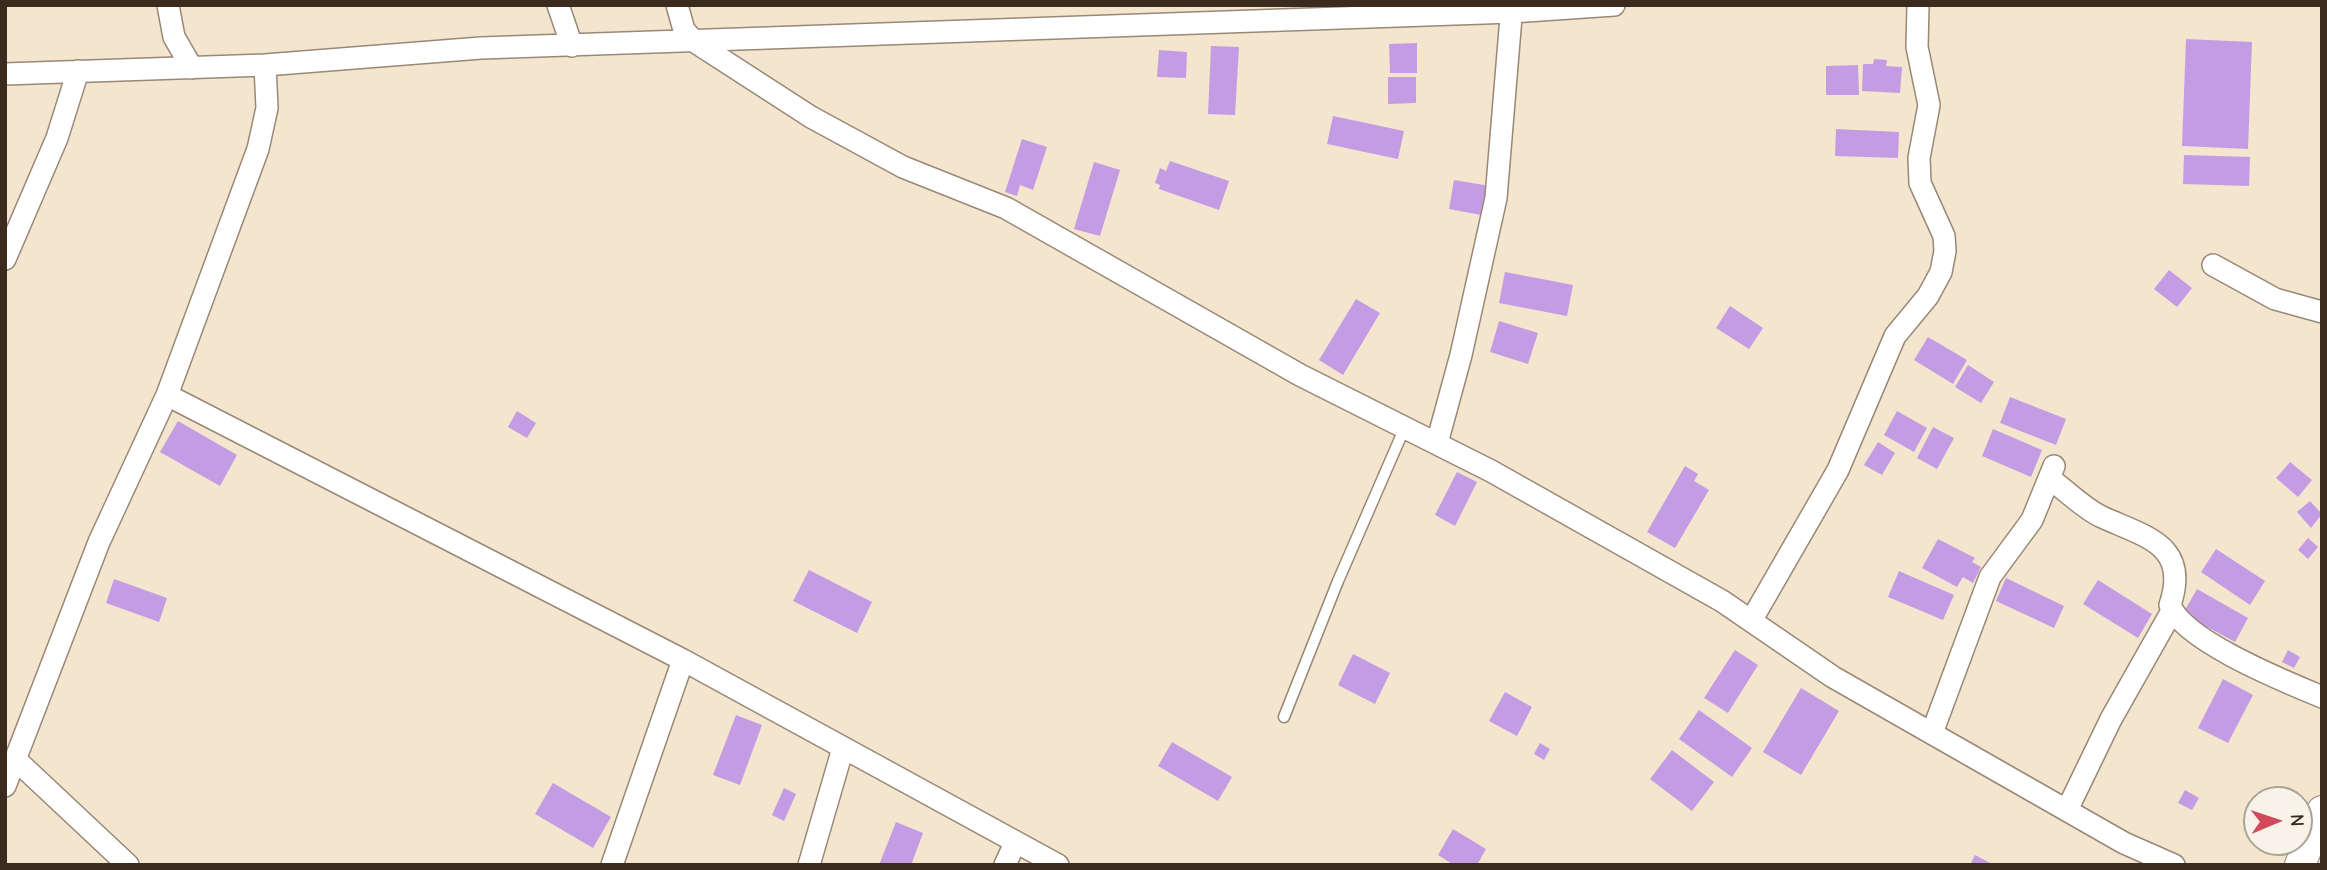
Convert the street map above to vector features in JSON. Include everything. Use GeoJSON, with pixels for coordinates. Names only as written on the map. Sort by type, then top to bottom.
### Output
{"type":"FeatureCollection","features":[{"type":"Feature","properties":{"kind":"main road"},"geometry":{"type":"LineString","coordinates":[[2300,865],[2322,811]]}},
{"type":"Feature","properties":{"kind":"street"},"geometry":{"type":"LineString","coordinates":[[168,5],[174,37],[192,68]]}},
{"type":"Feature","properties":{"kind":"street"},"geometry":{"type":"LineString","coordinates":[[558,5],[572,46]]}},
{"type":"Feature","properties":{"kind":"street"},"geometry":{"type":"LineString","coordinates":[[677,5],[684,30],[695,42],[822,124],[903,167],[1006,208],[1300,375],[1437,443],[1721,601],[1833,677],[2124,843],[2174,865]]}},
{"type":"Feature","properties":{"kind":"street"},"geometry":{"type":"LineString","coordinates":[[5,74],[265,65],[481,48],[695,42],[1614,5]]}},
{"type":"Feature","properties":{"kind":"street"},"geometry":{"type":"LineString","coordinates":[[1751,621],[1838,470],[1895,336],[1928,296],[1941,272],[1945,250],[1944,236],[1920,183],[1919,158],[1929,105],[1917,47],[1918,5]]}},
{"type":"Feature","properties":{"kind":"street"},"geometry":{"type":"LineString","coordinates":[[1437,443],[1461,355],[1496,198],[1512,9]]}},
{"type":"Feature","properties":{"kind":"street"},"geometry":{"type":"LineString","coordinates":[[5,786],[99,542],[167,396],[258,149],[267,108],[265,65]]}},
{"type":"Feature","properties":{"kind":"street"},"geometry":{"type":"LineString","coordinates":[[5,259],[57,138],[78,71]]}},
{"type":"Feature","properties":{"kind":"street"},"geometry":{"type":"LineString","coordinates":[[2213,265],[2275,299],[2322,312]]}},
{"type":"Feature","properties":{"kind":"street"},"geometry":{"type":"LineString","coordinates":[[167,396],[683,660],[1058,865]]}},
{"type":"Feature","properties":{"kind":"street"},"geometry":{"type":"LineString","coordinates":[[1932,733],[1990,577],[2032,520],[2052,472],[2101,517],[2118,522],[2166,550],[2176,566],[2176,586],[2170,605],[2175,619],[2233,658],[2256,665],[2322,697]]}},
{"type":"Feature","properties":{"kind":"street"},"geometry":{"type":"LineString","coordinates":[[2067,810],[2110,719],[2172,611]]}},
{"type":"Feature","properties":{"kind":"street"},"geometry":{"type":"LineString","coordinates":[[612,865],[683,660]]}},
{"type":"Feature","properties":{"kind":"street"},"geometry":{"type":"LineString","coordinates":[[809,865],[844,748]]}},
{"type":"Feature","properties":{"kind":"street"},"geometry":{"type":"LineString","coordinates":[[15,759],[128,865]]}},
{"type":"Feature","properties":{"kind":"street"},"geometry":{"type":"LineString","coordinates":[[1004,865],[1015,843]]}},
{"type":"Feature","properties":{"kind":"lane"},"geometry":{"type":"LineString","coordinates":[[1284,717],[1338,581],[1405,427]]}},
{"type":"Feature","properties":{"kind":"building"},"geometry":{"type":"Polygon","coordinates":[[[2186,39],[2252,42],[2248,149],[2182,146],[2186,39]]]}},
{"type":"Feature","properties":{"kind":"building"},"geometry":{"type":"Polygon","coordinates":[[[1417,43],[1417,73],[1390,73],[1389,44],[1417,43]]]}},
{"type":"Feature","properties":{"kind":"building"},"geometry":{"type":"Polygon","coordinates":[[[1211,46],[1239,47],[1235,115],[1208,114],[1211,46]]]}},
{"type":"Feature","properties":{"kind":"building"},"geometry":{"type":"Polygon","coordinates":[[[1159,50],[1187,52],[1186,78],[1157,77],[1159,50]]]}},
{"type":"Feature","properties":{"kind":"building"},"geometry":{"type":"Polygon","coordinates":[[[1874,59],[1887,60],[1886,66],[1902,67],[1900,93],[1862,91],[1863,64],[1873,64],[1874,59]]]}},
{"type":"Feature","properties":{"kind":"building"},"geometry":{"type":"Polygon","coordinates":[[[1858,65],[1859,95],[1826,95],[1826,66],[1858,65]]]}},
{"type":"Feature","properties":{"kind":"building"},"geometry":{"type":"Polygon","coordinates":[[[1388,77],[1416,77],[1416,103],[1388,104],[1388,77]]]}},
{"type":"Feature","properties":{"kind":"building"},"geometry":{"type":"Polygon","coordinates":[[[1333,116],[1404,131],[1398,159],[1327,144],[1333,116]]]}},
{"type":"Feature","properties":{"kind":"building"},"geometry":{"type":"Polygon","coordinates":[[[1836,129],[1899,132],[1898,158],[1835,156],[1836,129]]]}},
{"type":"Feature","properties":{"kind":"building"},"geometry":{"type":"Polygon","coordinates":[[[1022,139],[1047,147],[1033,190],[1020,185],[1017,196],[1005,192],[1022,139]]]}},
{"type":"Feature","properties":{"kind":"building"},"geometry":{"type":"Polygon","coordinates":[[[2184,155],[2250,157],[2249,186],[2183,184],[2184,155]]]}},
{"type":"Feature","properties":{"kind":"building"},"geometry":{"type":"Polygon","coordinates":[[[1170,161],[1229,181],[1219,210],[1159,189],[1160,185],[1155,183],[1160,168],[1166,171],[1170,161]]]}},
{"type":"Feature","properties":{"kind":"building"},"geometry":{"type":"Polygon","coordinates":[[[1094,162],[1120,170],[1100,236],[1074,229],[1094,162]]]}},
{"type":"Feature","properties":{"kind":"building"},"geometry":{"type":"Polygon","coordinates":[[[1454,180],[1490,186],[1487,205],[1483,204],[1481,215],[1449,209],[1454,180]]]}},
{"type":"Feature","properties":{"kind":"building"},"geometry":{"type":"Polygon","coordinates":[[[2169,270],[2192,288],[2177,307],[2154,289],[2169,270]]]}},
{"type":"Feature","properties":{"kind":"building"},"geometry":{"type":"Polygon","coordinates":[[[1505,272],[1573,285],[1567,316],[1499,303],[1505,272]]]}},
{"type":"Feature","properties":{"kind":"building"},"geometry":{"type":"Polygon","coordinates":[[[1356,299],[1380,313],[1343,375],[1319,360],[1356,299]]]}},
{"type":"Feature","properties":{"kind":"building"},"geometry":{"type":"Polygon","coordinates":[[[1730,306],[1763,328],[1749,349],[1716,328],[1730,306]]]}},
{"type":"Feature","properties":{"kind":"building"},"geometry":{"type":"Polygon","coordinates":[[[1499,321],[1538,333],[1528,364],[1490,352],[1499,321]]]}},
{"type":"Feature","properties":{"kind":"building"},"geometry":{"type":"Polygon","coordinates":[[[1928,337],[1967,360],[1953,384],[1914,360],[1928,337]]]}},
{"type":"Feature","properties":{"kind":"building"},"geometry":{"type":"Polygon","coordinates":[[[1968,365],[1994,382],[1981,403],[1955,387],[1968,365]]]}},
{"type":"Feature","properties":{"kind":"building"},"geometry":{"type":"Polygon","coordinates":[[[2010,397],[2066,419],[2056,445],[2000,423],[2010,397]]]}},
{"type":"Feature","properties":{"kind":"building"},"geometry":{"type":"Polygon","coordinates":[[[517,411],[536,423],[527,438],[508,427],[517,411]]]}},
{"type":"Feature","properties":{"kind":"building"},"geometry":{"type":"Polygon","coordinates":[[[1897,411],[1927,428],[1914,452],[1884,435],[1897,411]]]}},
{"type":"Feature","properties":{"kind":"building"},"geometry":{"type":"Polygon","coordinates":[[[178,421],[237,455],[220,486],[160,452],[178,421]]]}},
{"type":"Feature","properties":{"kind":"building"},"geometry":{"type":"Polygon","coordinates":[[[1933,427],[1954,438],[1937,469],[1917,458],[1933,427]]]}},
{"type":"Feature","properties":{"kind":"building"},"geometry":{"type":"Polygon","coordinates":[[[1993,429],[2042,450],[2031,477],[1982,456],[1993,429]]]}},
{"type":"Feature","properties":{"kind":"building"},"geometry":{"type":"Polygon","coordinates":[[[1878,442],[1895,453],[1882,475],[1864,465],[1878,442]]]}},
{"type":"Feature","properties":{"kind":"building"},"geometry":{"type":"Polygon","coordinates":[[[2290,462],[2312,480],[2298,497],[2276,478],[2290,462]]]}},
{"type":"Feature","properties":{"kind":"building"},"geometry":{"type":"Polygon","coordinates":[[[1685,466],[1698,474],[1694,481],[1709,490],[1675,548],[1647,532],[1685,466]]]}},
{"type":"Feature","properties":{"kind":"building"},"geometry":{"type":"Polygon","coordinates":[[[1457,472],[1477,482],[1455,526],[1435,515],[1457,472]]]}},
{"type":"Feature","properties":{"kind":"building"},"geometry":{"type":"Polygon","coordinates":[[[2310,501],[2322,514],[2311,528],[2297,512],[2310,501]]]}},
{"type":"Feature","properties":{"kind":"building"},"geometry":{"type":"Polygon","coordinates":[[[2308,538],[2318,547],[2308,559],[2298,550],[2308,538]]]}},
{"type":"Feature","properties":{"kind":"building"},"geometry":{"type":"Polygon","coordinates":[[[1938,539],[1975,558],[1972,562],[1981,567],[1973,583],[1963,577],[1957,587],[1922,568],[1938,539]]]}},
{"type":"Feature","properties":{"kind":"building"},"geometry":{"type":"Polygon","coordinates":[[[2216,549],[2265,581],[2250,605],[2201,572],[2216,549]]]}},
{"type":"Feature","properties":{"kind":"building"},"geometry":{"type":"Polygon","coordinates":[[[809,570],[872,602],[857,633],[793,601],[809,570]]]}},
{"type":"Feature","properties":{"kind":"building"},"geometry":{"type":"Polygon","coordinates":[[[1899,571],[1954,595],[1943,620],[1888,597],[1899,571]]]}},
{"type":"Feature","properties":{"kind":"building"},"geometry":{"type":"Polygon","coordinates":[[[2006,578],[2064,606],[2054,628],[1996,601],[2006,578]]]}},
{"type":"Feature","properties":{"kind":"building"},"geometry":{"type":"Polygon","coordinates":[[[114,579],[167,598],[159,622],[106,603],[114,579]]]}},
{"type":"Feature","properties":{"kind":"building"},"geometry":{"type":"Polygon","coordinates":[[[2098,580],[2152,614],[2138,638],[2083,604],[2098,580]]]}},
{"type":"Feature","properties":{"kind":"building"},"geometry":{"type":"Polygon","coordinates":[[[2197,589],[2248,618],[2235,642],[2189,617],[2191,614],[2185,610],[2197,589]]]}},
{"type":"Feature","properties":{"kind":"building"},"geometry":{"type":"Polygon","coordinates":[[[1735,650],[1758,665],[1728,713],[1704,698],[1735,650]]]}},
{"type":"Feature","properties":{"kind":"building"},"geometry":{"type":"Polygon","coordinates":[[[2288,650],[2300,657],[2294,668],[2282,662],[2288,650]]]}},
{"type":"Feature","properties":{"kind":"building"},"geometry":{"type":"Polygon","coordinates":[[[1353,654],[1390,673],[1375,704],[1338,685],[1353,654]]]}},
{"type":"Feature","properties":{"kind":"building"},"geometry":{"type":"Polygon","coordinates":[[[2223,679],[2253,695],[2228,743],[2198,728],[2223,679]]]}},
{"type":"Feature","properties":{"kind":"building"},"geometry":{"type":"Polygon","coordinates":[[[1801,688],[1839,711],[1801,775],[1763,752],[1801,688]]]}},
{"type":"Feature","properties":{"kind":"building"},"geometry":{"type":"Polygon","coordinates":[[[1505,692],[1532,707],[1517,736],[1489,721],[1505,692]]]}},
{"type":"Feature","properties":{"kind":"building"},"geometry":{"type":"Polygon","coordinates":[[[1699,710],[1752,748],[1732,777],[1679,739],[1699,710]]]}},
{"type":"Feature","properties":{"kind":"building"},"geometry":{"type":"Polygon","coordinates":[[[736,715],[762,725],[740,785],[713,775],[736,715]]]}},
{"type":"Feature","properties":{"kind":"building"},"geometry":{"type":"Polygon","coordinates":[[[1172,742],[1232,777],[1218,801],[1158,766],[1172,742]]]}},
{"type":"Feature","properties":{"kind":"building"},"geometry":{"type":"Polygon","coordinates":[[[1540,743],[1550,749],[1544,760],[1534,754],[1540,743]]]}},
{"type":"Feature","properties":{"kind":"building"},"geometry":{"type":"Polygon","coordinates":[[[1672,750],[1714,782],[1692,811],[1650,779],[1672,750]]]}},
{"type":"Feature","properties":{"kind":"building"},"geometry":{"type":"Polygon","coordinates":[[[553,783],[611,817],[593,848],[535,814],[553,783]]]}},
{"type":"Feature","properties":{"kind":"building"},"geometry":{"type":"Polygon","coordinates":[[[784,788],[796,794],[784,821],[772,815],[784,788]]]}},
{"type":"Feature","properties":{"kind":"building"},"geometry":{"type":"Polygon","coordinates":[[[2185,790],[2199,798],[2192,810],[2178,803],[2185,790]]]}},
{"type":"Feature","properties":{"kind":"building"},"geometry":{"type":"Polygon","coordinates":[[[896,822],[923,833],[911,865],[879,865],[896,822]]]}},
{"type":"Feature","properties":{"kind":"building"},"geometry":{"type":"Polygon","coordinates":[[[1453,829],[1486,849],[1477,865],[1454,865],[1438,855],[1453,829]]]}},
{"type":"Feature","properties":{"kind":"building"},"geometry":{"type":"Polygon","coordinates":[[[1975,855],[1994,865],[1970,865],[1975,855]]]}}]}
